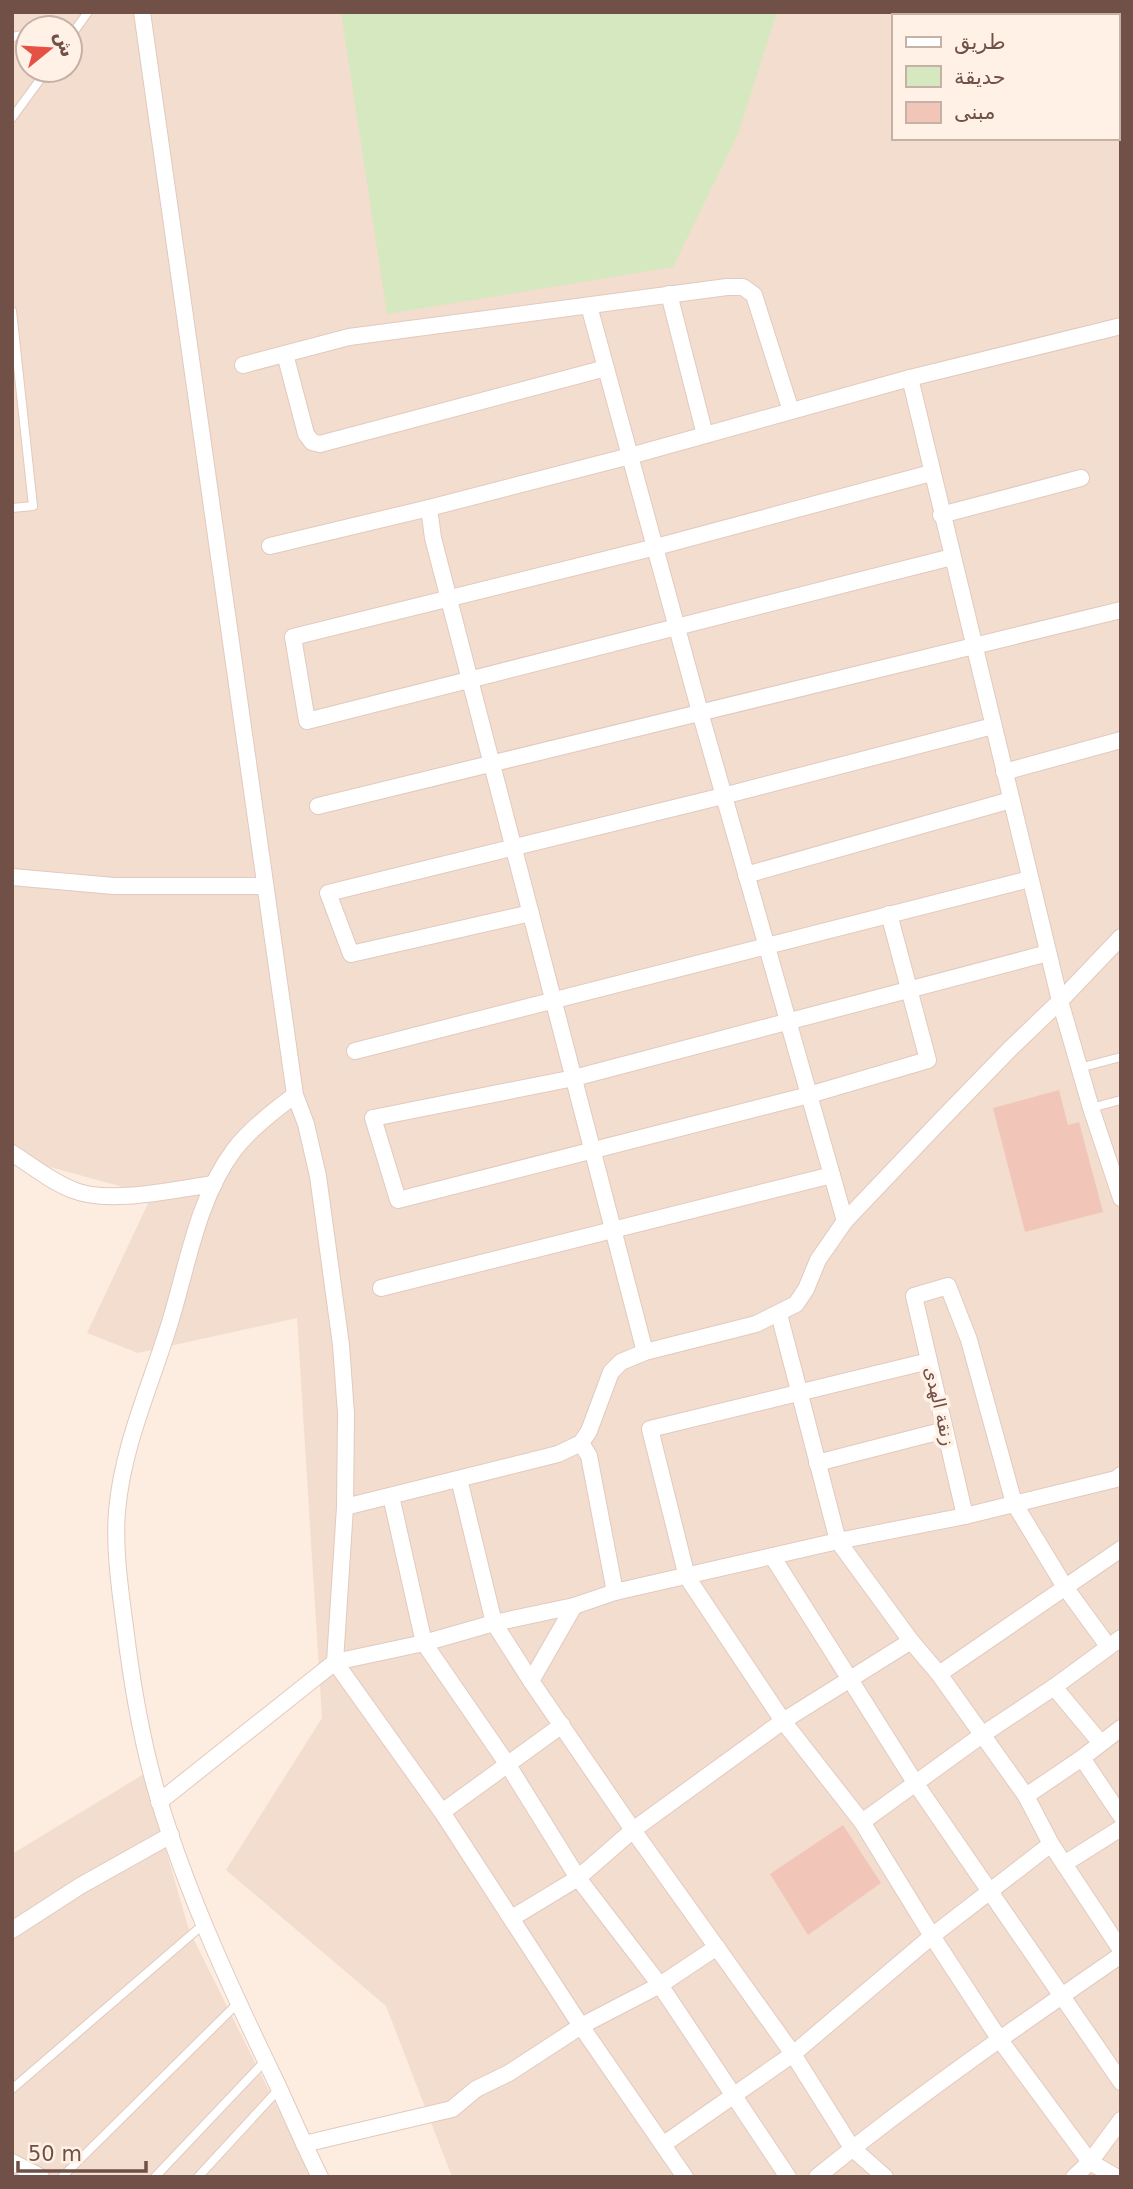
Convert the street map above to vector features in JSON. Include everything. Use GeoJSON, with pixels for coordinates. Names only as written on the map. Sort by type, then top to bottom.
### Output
{"type":"FeatureCollection","features":[{"type":"Feature","properties":{"kind":"street"},"geometry":{"type":"LineString","coordinates":[[142,12],[295,1095],[306,1124],[318,1176],[341,1345],[346,1414],[345,1507],[335,1662],[442,1812],[581,2026],[685,2177]]}},
{"type":"Feature","properties":{"kind":"street"},"geometry":{"type":"LineString","coordinates":[[243,365],[349,337],[669,294],[743,287],[754,295],[792,411]]}},
{"type":"Feature","properties":{"kind":"street"},"geometry":{"type":"LineString","coordinates":[[669,294],[705,435]]}},
{"type":"Feature","properties":{"kind":"street"},"geometry":{"type":"LineString","coordinates":[[589,306],[699,712],[845,1221]]}},
{"type":"Feature","properties":{"kind":"street"},"geometry":{"type":"LineString","coordinates":[[270,545],[429,508],[631,456],[910,378],[1121,326]]}},
{"type":"Feature","properties":{"kind":"street"},"geometry":{"type":"LineString","coordinates":[[285,354],[306,434],[312,442],[320,444],[606,368]]}},
{"type":"Feature","properties":{"kind":"street"},"geometry":{"type":"LineString","coordinates":[[910,378],[1060,1001],[1121,1198]]}},
{"type":"Feature","properties":{"kind":"street"},"geometry":{"type":"LineString","coordinates":[[931,473],[656,547],[293,637],[307,722],[952,557]]}},
{"type":"Feature","properties":{"kind":"street"},"geometry":{"type":"LineString","coordinates":[[942,515],[1081,478]]}},
{"type":"Feature","properties":{"kind":"street"},"geometry":{"type":"LineString","coordinates":[[429,508],[433,538],[645,1352]]}},
{"type":"Feature","properties":{"kind":"street"},"geometry":{"type":"LineString","coordinates":[[318,806],[1121,610]]}},
{"type":"Feature","properties":{"kind":"street"},"geometry":{"type":"LineString","coordinates":[[531,913],[351,954],[328,893],[723,796],[993,726]]}},
{"type":"Feature","properties":{"kind":"street"},"geometry":{"type":"LineString","coordinates":[[1004,772],[1121,740]]}},
{"type":"Feature","properties":{"kind":"street"},"geometry":{"type":"LineString","coordinates":[[746,875],[1011,800]]}},
{"type":"Feature","properties":{"kind":"street"},"geometry":{"type":"LineString","coordinates":[[12,877],[114,886],[265,886]]}},
{"type":"Feature","properties":{"kind":"street"},"geometry":{"type":"LineString","coordinates":[[355,1051],[1030,879]]}},
{"type":"Feature","properties":{"kind":"street"},"geometry":{"type":"LineString","coordinates":[[889,914],[910,989],[929,1060],[809,1096],[398,1200],[373,1118],[574,1078],[788,1021],[910,989],[1048,953]]}},
{"type":"Feature","properties":{"kind":"street"},"geometry":{"type":"LineString","coordinates":[[345,1507],[558,1454],[581,1443],[596,1415],[611,1373],[621,1362],[645,1352],[757,1324],[796,1304],[806,1289],[818,1260],[845,1221],[1121,937]]}},
{"type":"Feature","properties":{"kind":"street"},"geometry":{"type":"LineString","coordinates":[[295,1095],[234,1149],[214,1184],[195,1232],[163,1346],[138,1414],[123,1468],[117,1512],[117,1566],[141,1729],[159,1802],[238,2003],[304,2144],[314,2174]]}},
{"type":"Feature","properties":{"kind":"street"},"geometry":{"type":"LineString","coordinates":[[12,1153],[72,1190],[86,1194],[131,1195],[214,1184]]}},
{"type":"Feature","properties":{"kind":"street"},"geometry":{"type":"LineString","coordinates":[[381,1288],[832,1175]]}},
{"type":"Feature","properties":{"kind":"street","name":"زنقة الهدى"},"geometry":{"type":"LineString","coordinates":[[965,1516],[914,1296],[948,1286],[970,1340],[1014,1503]]}},
{"type":"Feature","properties":{"kind":"street"},"geometry":{"type":"LineString","coordinates":[[779,1314],[838,1541],[911,1641],[939,1674],[1026,1796],[1051,1844],[1121,1950]]}},
{"type":"Feature","properties":{"kind":"street"},"geometry":{"type":"LineString","coordinates":[[929,1361],[650,1429],[687,1577],[783,1721],[863,1822],[932,1936],[1000,2040],[1090,2162],[1116,2177]]}},
{"type":"Feature","properties":{"kind":"street"},"geometry":{"type":"LineString","coordinates":[[817,1463],[945,1430]]}},
{"type":"Feature","properties":{"kind":"street"},"geometry":{"type":"LineString","coordinates":[[581,1443],[589,1456],[615,1592]]}},
{"type":"Feature","properties":{"kind":"street"},"geometry":{"type":"LineString","coordinates":[[459,1479],[494,1623],[633,1830],[793,2054],[852,2148],[885,2177]]}},
{"type":"Feature","properties":{"kind":"street"},"geometry":{"type":"LineString","coordinates":[[159,1802],[335,1662],[574,1606],[615,1592],[1119,1480]]}},
{"type":"Feature","properties":{"kind":"street"},"geometry":{"type":"LineString","coordinates":[[391,1496],[424,1643],[508,1765],[578,1878],[660,1985],[788,2177]]}},
{"type":"Feature","properties":{"kind":"street"},"geometry":{"type":"LineString","coordinates":[[863,1822],[982,1735],[1054,1688],[1114,1642],[1065,1587],[1014,1503]]}},
{"type":"Feature","properties":{"kind":"street"},"geometry":{"type":"LineString","coordinates":[[939,1674],[1121,1549]]}},
{"type":"Feature","properties":{"kind":"street"},"geometry":{"type":"LineString","coordinates":[[772,1556],[916,1784],[1121,2082]]}},
{"type":"Feature","properties":{"kind":"street"},"geometry":{"type":"LineString","coordinates":[[531,1681],[574,1606]]}},
{"type":"Feature","properties":{"kind":"street"},"geometry":{"type":"LineString","coordinates":[[512,1918],[578,1878],[633,1830],[783,1721],[911,1641]]}},
{"type":"Feature","properties":{"kind":"street"},"geometry":{"type":"LineString","coordinates":[[1054,1688],[1100,1742]]}},
{"type":"Feature","properties":{"kind":"street"},"geometry":{"type":"LineString","coordinates":[[442,1812],[562,1725]]}},
{"type":"Feature","properties":{"kind":"street"},"geometry":{"type":"LineString","coordinates":[[1026,1796],[1121,1728]]}},
{"type":"Feature","properties":{"kind":"street"},"geometry":{"type":"LineString","coordinates":[[1082,1758],[1121,1816]]}},
{"type":"Feature","properties":{"kind":"street"},"geometry":{"type":"LineString","coordinates":[[1064,1864],[1121,1828]]}},
{"type":"Feature","properties":{"kind":"street"},"geometry":{"type":"LineString","coordinates":[[12,1930],[80,1886],[171,1835]]}},
{"type":"Feature","properties":{"kind":"street"},"geometry":{"type":"LineString","coordinates":[[664,2144],[793,2054],[932,1936],[1051,1844]]}},
{"type":"Feature","properties":{"kind":"street"},"geometry":{"type":"LineString","coordinates":[[304,2144],[452,2109],[476,2089],[509,2073],[581,2026],[660,1985],[717,1947]]}},
{"type":"Feature","properties":{"kind":"street"},"geometry":{"type":"LineString","coordinates":[[817,2177],[852,2148],[1121,1955]]}},
{"type":"Feature","properties":{"kind":"street"},"geometry":{"type":"LineString","coordinates":[[1074,2177],[1090,2162],[1121,2120]]}},
{"type":"Feature","properties":{"kind":"street"},"geometry":{"type":"LineString","coordinates":[[12,2162],[41,2177]]}},
{"type":"Feature","properties":{"kind":"lane"},"geometry":{"type":"LineString","coordinates":[[12,118],[37,84]]}},
{"type":"Feature","properties":{"kind":"lane"},"geometry":{"type":"LineString","coordinates":[[12,311],[33,506],[12,508]]}},
{"type":"Feature","properties":{"kind":"lane"},"geometry":{"type":"LineString","coordinates":[[1079,1068],[1121,1057]]}},
{"type":"Feature","properties":{"kind":"lane"},"geometry":{"type":"LineString","coordinates":[[1091,1108],[1121,1100]]}},
{"type":"Feature","properties":{"kind":"lane"},"geometry":{"type":"LineString","coordinates":[[12,2090],[205,1923]]}},
{"type":"Feature","properties":{"kind":"lane"},"geometry":{"type":"LineString","coordinates":[[62,2177],[238,2003]]}},
{"type":"Feature","properties":{"kind":"lane"},"geometry":{"type":"LineString","coordinates":[[155,2177],[265,2061]]}},
{"type":"Feature","properties":{"kind":"lane"},"geometry":{"type":"LineString","coordinates":[[198,2177],[279,2089]]}},
{"type":"Feature","properties":{"kind":"shaded area"},"geometry":{"type":"Polygon","coordinates":[[[12,12],[1121,12],[1121,2177],[452,2177],[386,2006],[226,1870],[322,1718],[297,1318],[138,1353],[87,1333],[152,1195],[14,1157],[12,1159],[12,12]]]}},
{"type":"Feature","properties":{"kind":"shaded area"},"geometry":{"type":"Polygon","coordinates":[[[144,1774],[189,1930],[312,2177],[12,2177],[12,1854],[144,1774]]]}},
{"type":"Feature","properties":{"kind":"green space"},"geometry":{"type":"Polygon","coordinates":[[[341,12],[777,12],[738,134],[673,267],[387,314],[341,12]]]}},
{"type":"Feature","properties":{"kind":"building"},"geometry":{"type":"Polygon","coordinates":[[[1059,1090],[1068,1125],[1079,1122],[1103,1212],[1025,1232],[993,1108],[1059,1090]]]}},
{"type":"Feature","properties":{"kind":"building"},"geometry":{"type":"Polygon","coordinates":[[[843,1825],[881,1883],[808,1935],[770,1874],[843,1825]]]}}]}
